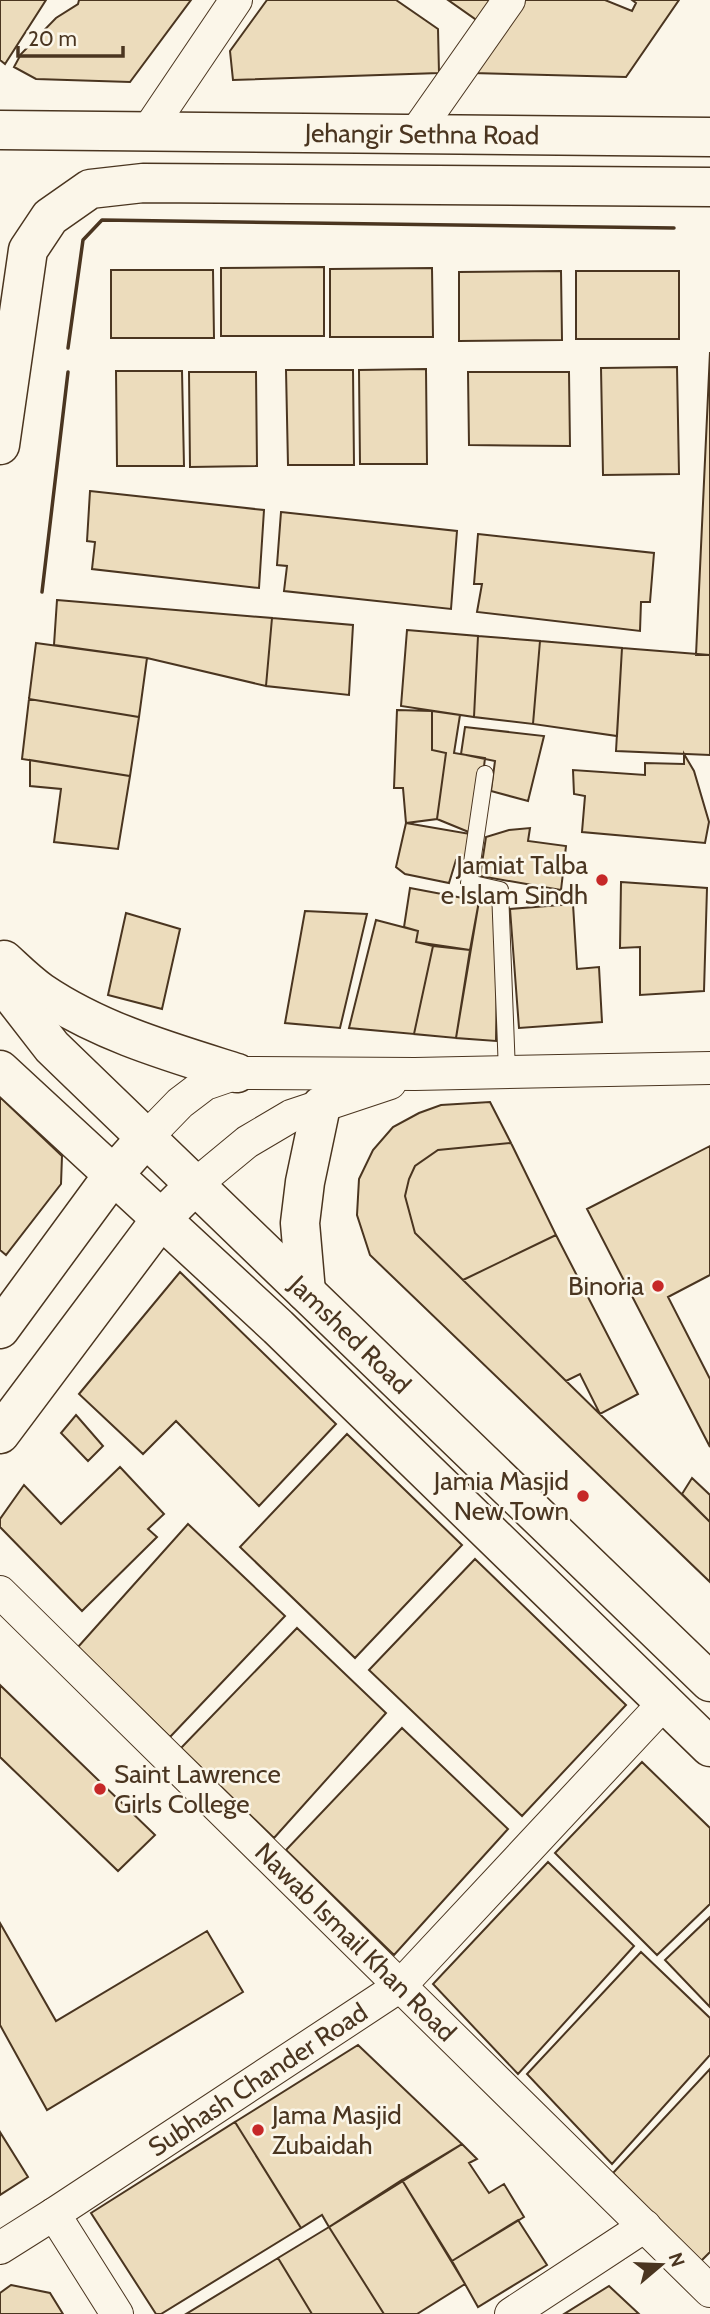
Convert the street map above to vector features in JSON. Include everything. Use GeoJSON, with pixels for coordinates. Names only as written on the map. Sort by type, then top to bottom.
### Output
{"type":"FeatureCollection","features":[{"type":"Feature","properties":{"kind":"main road","name":"Jehangir Sethna Road"},"geometry":{"type":"LineString","coordinates":[[0,130],[710,136]]}},
{"type":"Feature","properties":{"kind":"main road","name":"Jehangir Sethna Road"},"geometry":{"type":"LineString","coordinates":[[0,445],[28,250],[50,217],[90,189],[143,183],[710,187]]}},
{"type":"Feature","properties":{"kind":"main road"},"geometry":{"type":"LineString","coordinates":[[0,957],[40,992],[97,1023],[150,1045],[237,1073]]}},
{"type":"Feature","properties":{"kind":"main road","name":"Jamshed Road"},"geometry":{"type":"LineString","coordinates":[[0,980],[52,1048],[710,1682]]}},
{"type":"Feature","properties":{"kind":"main road","name":"Jamshed Road"},"geometry":{"type":"LineString","coordinates":[[0,1070],[278,1327],[710,1747]]}},
{"type":"Feature","properties":{"kind":"main road"},"geometry":{"type":"LineString","coordinates":[[306,1292],[300,1223],[305,1182],[321,1106]]}},
{"type":"Feature","properties":{"kind":"main road"},"geometry":{"type":"LineString","coordinates":[[0,1329],[113,1175],[146,1138]]}},
{"type":"Feature","properties":{"kind":"main road"},"geometry":{"type":"LineString","coordinates":[[0,1434],[161,1219],[195,1185]]}},
{"type":"Feature","properties":{"kind":"street"},"geometry":{"type":"LineString","coordinates":[[140,132],[236,0]]}},
{"type":"Feature","properties":{"kind":"street"},"geometry":{"type":"LineString","coordinates":[[415,134],[509,0]]}},
{"type":"Feature","properties":{"kind":"street"},"geometry":{"type":"LineString","coordinates":[[146,1138],[180,1102],[205,1084],[237,1073],[415,1074],[710,1068]]}},
{"type":"Feature","properties":{"kind":"street"},"geometry":{"type":"LineString","coordinates":[[195,1185],[247,1142],[292,1116],[415,1074]]}},
{"type":"Feature","properties":{"kind":"street","name":"Nawab Ismail Khan Road"},"geometry":{"type":"LineString","coordinates":[[0,1592],[710,2291]]}},
{"type":"Feature","properties":{"kind":"street","name":"Subhash Chander Road"},"geometry":{"type":"LineString","coordinates":[[0,2248],[400,1986],[665,1702]]}},
{"type":"Feature","properties":{"kind":"street"},"geometry":{"type":"LineString","coordinates":[[54,2214],[117,2314]]}},
{"type":"Feature","properties":{"kind":"street"},"geometry":{"type":"LineString","coordinates":[[511,2314],[645,2227]]}},
{"type":"Feature","properties":{"kind":"lane"},"geometry":{"type":"LineString","coordinates":[[485,774],[469,883],[500,890],[507,1072]]}},
{"type":"Feature","properties":{"kind":"building"},"geometry":{"type":"Polygon","coordinates":[[[0,0],[46,0],[5,64],[0,60],[0,0]]]}},
{"type":"Feature","properties":{"kind":"building"},"geometry":{"type":"Polygon","coordinates":[[[79,0],[191,0],[130,82],[36,79],[14,67],[21,54],[56,18],[78,4],[79,0]]]}},
{"type":"Feature","properties":{"kind":"building"},"geometry":{"type":"Polygon","coordinates":[[[267,0],[396,0],[438,29],[439,73],[233,80],[230,51],[267,0]]]}},
{"type":"Feature","properties":{"kind":"building"},"geometry":{"type":"Polygon","coordinates":[[[448,0],[493,0],[478,21],[448,0]]]}},
{"type":"Feature","properties":{"kind":"building"},"geometry":{"type":"Polygon","coordinates":[[[524,0],[605,0],[632,11],[636,3],[632,0],[679,0],[626,77],[473,73],[524,0]]]}},
{"type":"Feature","properties":{"kind":"building"},"geometry":{"type":"Polygon","coordinates":[[[324,267],[324,336],[221,336],[221,268],[324,267]]]}},
{"type":"Feature","properties":{"kind":"building"},"geometry":{"type":"Polygon","coordinates":[[[432,268],[433,337],[330,337],[330,269],[432,268]]]}},
{"type":"Feature","properties":{"kind":"building"},"geometry":{"type":"Polygon","coordinates":[[[111,270],[213,270],[214,338],[111,338],[111,270]]]}},
{"type":"Feature","properties":{"kind":"building"},"geometry":{"type":"Polygon","coordinates":[[[561,271],[562,340],[459,341],[459,272],[561,271]]]}},
{"type":"Feature","properties":{"kind":"building"},"geometry":{"type":"Polygon","coordinates":[[[576,271],[679,271],[679,339],[576,339],[576,271]]]}},
{"type":"Feature","properties":{"kind":"building"},"geometry":{"type":"Polygon","coordinates":[[[710,352],[710,655],[696,655],[710,352]]]}},
{"type":"Feature","properties":{"kind":"building"},"geometry":{"type":"Polygon","coordinates":[[[677,367],[679,474],[603,475],[601,368],[677,367]]]}},
{"type":"Feature","properties":{"kind":"building"},"geometry":{"type":"Polygon","coordinates":[[[426,369],[427,464],[360,464],[359,370],[426,369]]]}},
{"type":"Feature","properties":{"kind":"building"},"geometry":{"type":"Polygon","coordinates":[[[286,370],[353,370],[354,465],[288,465],[286,370]]]}},
{"type":"Feature","properties":{"kind":"building"},"geometry":{"type":"Polygon","coordinates":[[[116,371],[182,371],[184,466],[117,466],[116,371]]]}},
{"type":"Feature","properties":{"kind":"building"},"geometry":{"type":"Polygon","coordinates":[[[189,372],[256,372],[257,466],[190,467],[189,372]]]}},
{"type":"Feature","properties":{"kind":"building"},"geometry":{"type":"Polygon","coordinates":[[[468,372],[569,372],[570,446],[469,445],[468,372]]]}},
{"type":"Feature","properties":{"kind":"building"},"geometry":{"type":"Polygon","coordinates":[[[90,491],[264,510],[259,588],[92,569],[95,542],[87,541],[90,491]]]}},
{"type":"Feature","properties":{"kind":"building"},"geometry":{"type":"Polygon","coordinates":[[[281,512],[457,531],[451,609],[284,591],[287,566],[277,565],[281,512]]]}},
{"type":"Feature","properties":{"kind":"building"},"geometry":{"type":"Polygon","coordinates":[[[478,534],[654,553],[650,602],[641,602],[640,631],[477,612],[482,584],[474,584],[478,534]]]}},
{"type":"Feature","properties":{"kind":"building"},"geometry":{"type":"Polygon","coordinates":[[[57,600],[272,618],[266,686],[147,658],[54,645],[57,600]]]}},
{"type":"Feature","properties":{"kind":"building"},"geometry":{"type":"Polygon","coordinates":[[[272,618],[353,625],[349,695],[266,686],[272,618]]]}},
{"type":"Feature","properties":{"kind":"building"},"geometry":{"type":"Polygon","coordinates":[[[407,630],[478,636],[474,717],[401,706],[407,630]]]}},
{"type":"Feature","properties":{"kind":"building"},"geometry":{"type":"Polygon","coordinates":[[[478,636],[540,641],[533,724],[474,717],[478,636]]]}},
{"type":"Feature","properties":{"kind":"building"},"geometry":{"type":"Polygon","coordinates":[[[540,641],[622,648],[617,736],[533,724],[540,641]]]}},
{"type":"Feature","properties":{"kind":"building"},"geometry":{"type":"Polygon","coordinates":[[[36,643],[147,658],[139,717],[29,699],[36,643]]]}},
{"type":"Feature","properties":{"kind":"building"},"geometry":{"type":"Polygon","coordinates":[[[622,648],[710,655],[710,755],[616,751],[622,648]]]}},
{"type":"Feature","properties":{"kind":"building"},"geometry":{"type":"Polygon","coordinates":[[[29,699],[139,717],[130,776],[22,759],[29,699]]]}},
{"type":"Feature","properties":{"kind":"building"},"geometry":{"type":"Polygon","coordinates":[[[397,710],[432,711],[432,750],[446,753],[437,819],[406,823],[403,788],[394,788],[397,710]]]}},
{"type":"Feature","properties":{"kind":"building"},"geometry":{"type":"Polygon","coordinates":[[[432,711],[460,715],[454,753],[485,758],[476,835],[437,819],[446,753],[432,750],[432,711]]]}},
{"type":"Feature","properties":{"kind":"building"},"geometry":{"type":"Polygon","coordinates":[[[465,727],[544,736],[528,801],[491,791],[495,761],[461,754],[465,727]]]}},
{"type":"Feature","properties":{"kind":"building"},"geometry":{"type":"Polygon","coordinates":[[[684,754],[694,771],[709,822],[705,843],[582,832],[585,796],[574,794],[573,770],[645,775],[645,763],[684,764],[684,754]]]}},
{"type":"Feature","properties":{"kind":"building"},"geometry":{"type":"Polygon","coordinates":[[[30,760],[130,776],[118,849],[54,842],[61,789],[30,786],[30,760]]]}},
{"type":"Feature","properties":{"kind":"building"},"geometry":{"type":"Polygon","coordinates":[[[406,823],[476,835],[472,864],[456,860],[449,883],[405,874],[396,867],[406,823]]]}},
{"type":"Feature","properties":{"kind":"building"},"geometry":{"type":"Polygon","coordinates":[[[530,828],[528,841],[566,846],[561,890],[480,876],[486,837],[509,830],[530,828]]]}},
{"type":"Feature","properties":{"kind":"building"},"geometry":{"type":"Polygon","coordinates":[[[621,882],[707,888],[704,991],[640,995],[640,947],[620,948],[621,882]]]}},
{"type":"Feature","properties":{"kind":"building"},"geometry":{"type":"Polygon","coordinates":[[[410,888],[479,901],[470,950],[416,942],[418,931],[404,927],[410,888]]]}},
{"type":"Feature","properties":{"kind":"building"},"geometry":{"type":"Polygon","coordinates":[[[479,901],[498,906],[496,1041],[456,1038],[479,901]]]}},
{"type":"Feature","properties":{"kind":"building"},"geometry":{"type":"Polygon","coordinates":[[[573,904],[577,969],[599,967],[602,1022],[519,1028],[510,909],[573,904]]]}},
{"type":"Feature","properties":{"kind":"building"},"geometry":{"type":"Polygon","coordinates":[[[305,911],[367,914],[340,1028],[285,1023],[305,911]]]}},
{"type":"Feature","properties":{"kind":"building"},"geometry":{"type":"Polygon","coordinates":[[[126,913],[180,929],[162,1009],[108,995],[126,913]]]}},
{"type":"Feature","properties":{"kind":"building"},"geometry":{"type":"Polygon","coordinates":[[[376,920],[418,931],[416,942],[433,946],[414,1034],[349,1028],[376,920]]]}},
{"type":"Feature","properties":{"kind":"building"},"geometry":{"type":"Polygon","coordinates":[[[433,946],[470,950],[456,1038],[414,1034],[433,946]]]}},
{"type":"Feature","properties":{"kind":"building"},"geometry":{"type":"Polygon","coordinates":[[[0,1097],[62,1156],[61,1184],[6,1255],[0,1250],[0,1097]]]}},
{"type":"Feature","properties":{"kind":"building"},"geometry":{"type":"Polygon","coordinates":[[[490,1102],[511,1143],[438,1150],[415,1166],[405,1196],[415,1233],[710,1522],[710,1582],[370,1255],[357,1215],[359,1179],[373,1150],[393,1127],[419,1113],[441,1105],[490,1102]]]}},
{"type":"Feature","properties":{"kind":"building"},"geometry":{"type":"Polygon","coordinates":[[[511,1143],[556,1235],[463,1280],[415,1233],[405,1196],[409,1179],[415,1166],[438,1150],[511,1143]]]}},
{"type":"Feature","properties":{"kind":"building","name":"Binoria"},"geometry":{"type":"Polygon","coordinates":[[[710,1146],[710,1275],[668,1297],[710,1379],[710,1447],[587,1209],[710,1146]]]}},
{"type":"Feature","properties":{"kind":"building"},"geometry":{"type":"Polygon","coordinates":[[[556,1235],[638,1394],[600,1414],[580,1374],[566,1381],[463,1280],[556,1235]]]}},
{"type":"Feature","properties":{"kind":"building"},"geometry":{"type":"Polygon","coordinates":[[[180,1272],[336,1424],[259,1506],[176,1421],[143,1454],[79,1394],[180,1272]]]}},
{"type":"Feature","properties":{"kind":"building"},"geometry":{"type":"Polygon","coordinates":[[[76,1415],[103,1446],[88,1461],[61,1433],[76,1415]]]}},
{"type":"Feature","properties":{"kind":"building"},"geometry":{"type":"Polygon","coordinates":[[[347,1434],[462,1545],[355,1658],[240,1547],[347,1434]]]}},
{"type":"Feature","properties":{"kind":"building"},"geometry":{"type":"Polygon","coordinates":[[[120,1467],[164,1514],[148,1529],[157,1537],[82,1611],[0,1527],[0,1519],[24,1485],[61,1524],[120,1467]]]}},
{"type":"Feature","properties":{"kind":"building"},"geometry":{"type":"Polygon","coordinates":[[[692,1478],[710,1495],[710,1522],[682,1494],[692,1478]]]}},
{"type":"Feature","properties":{"kind":"building"},"geometry":{"type":"Polygon","coordinates":[[[188,1524],[285,1616],[170,1737],[78,1647],[188,1524]]]}},
{"type":"Feature","properties":{"kind":"building"},"geometry":{"type":"Polygon","coordinates":[[[475,1559],[626,1705],[522,1816],[369,1670],[475,1559]]]}},
{"type":"Feature","properties":{"kind":"building"},"geometry":{"type":"Polygon","coordinates":[[[297,1628],[386,1713],[274,1838],[181,1748],[297,1628]]]}},
{"type":"Feature","properties":{"kind":"building"},"geometry":{"type":"Polygon","coordinates":[[[0,1685],[155,1835],[118,1871],[0,1757],[0,1685]]]}},
{"type":"Feature","properties":{"kind":"building"},"geometry":{"type":"Polygon","coordinates":[[[402,1728],[508,1829],[394,1955],[286,1850],[402,1728]]]}},
{"type":"Feature","properties":{"kind":"building"},"geometry":{"type":"Polygon","coordinates":[[[642,1762],[710,1828],[710,1904],[657,1955],[555,1853],[642,1762]]]}},
{"type":"Feature","properties":{"kind":"building"},"geometry":{"type":"Polygon","coordinates":[[[548,1862],[634,1946],[518,2074],[433,1984],[548,1862]]]}},
{"type":"Feature","properties":{"kind":"building"},"geometry":{"type":"Polygon","coordinates":[[[710,1917],[710,2007],[665,1960],[710,1917]]]}},
{"type":"Feature","properties":{"kind":"building"},"geometry":{"type":"Polygon","coordinates":[[[0,1923],[56,2021],[207,1931],[243,1992],[47,2110],[0,2025],[0,1923]]]}},
{"type":"Feature","properties":{"kind":"building"},"geometry":{"type":"Polygon","coordinates":[[[641,1952],[710,2018],[710,2055],[612,2164],[527,2074],[641,1952]]]}},
{"type":"Feature","properties":{"kind":"building"},"geometry":{"type":"Polygon","coordinates":[[[358,2045],[462,2144],[329,2227],[322,2215],[301,2228],[235,2122],[358,2045]]]}},
{"type":"Feature","properties":{"kind":"building"},"geometry":{"type":"Polygon","coordinates":[[[710,2069],[710,2252],[701,2261],[613,2173],[710,2069]]]}},
{"type":"Feature","properties":{"kind":"building"},"geometry":{"type":"Polygon","coordinates":[[[235,2122],[301,2228],[161,2314],[156,2314],[91,2213],[235,2122]]]}},
{"type":"Feature","properties":{"kind":"building"},"geometry":{"type":"Polygon","coordinates":[[[0,2132],[28,2177],[0,2195],[0,2132]]]}},
{"type":"Feature","properties":{"kind":"building"},"geometry":{"type":"Polygon","coordinates":[[[462,2144],[477,2159],[469,2163],[489,2193],[504,2184],[524,2217],[452,2261],[402,2180],[462,2144]]]}},
{"type":"Feature","properties":{"kind":"building"},"geometry":{"type":"Polygon","coordinates":[[[402,2180],[465,2284],[417,2314],[384,2314],[329,2227],[402,2180]]]}},
{"type":"Feature","properties":{"kind":"building"},"geometry":{"type":"Polygon","coordinates":[[[518,2220],[547,2265],[478,2307],[452,2261],[518,2220]]]}},
{"type":"Feature","properties":{"kind":"building"},"geometry":{"type":"Polygon","coordinates":[[[329,2227],[384,2314],[312,2314],[278,2258],[329,2227]]]}},
{"type":"Feature","properties":{"kind":"building"},"geometry":{"type":"Polygon","coordinates":[[[278,2258],[312,2314],[186,2314],[278,2258]]]}},
{"type":"Feature","properties":{"kind":"building"},"geometry":{"type":"Polygon","coordinates":[[[11,2285],[50,2293],[63,2314],[0,2314],[0,2293],[11,2285]]]}},
{"type":"Feature","properties":{"kind":"building"},"geometry":{"type":"Polygon","coordinates":[[[609,2286],[639,2314],[564,2314],[609,2286]]]}},
{"type":"Feature","properties":{"kind":"wall"},"geometry":{"type":"LineString","coordinates":[[68,348],[83,240],[102,220],[674,228]]}},
{"type":"Feature","properties":{"kind":"wall"},"geometry":{"type":"LineString","coordinates":[[42,592],[68,372]]}},
{"type":"Feature","properties":{"kind":"place","name":"Jamiat Talba e Islam Sindh"},"geometry":{"type":"Point","coordinates":[602,880]}},
{"type":"Feature","properties":{"kind":"place","name":"Binoria"},"geometry":{"type":"Point","coordinates":[658,1286]}},
{"type":"Feature","properties":{"kind":"place","name":"Jamia Masjid New Town"},"geometry":{"type":"Point","coordinates":[583,1496]}},
{"type":"Feature","properties":{"kind":"place","name":"Saint Lawrence Girls College"},"geometry":{"type":"Point","coordinates":[100,1789]}},
{"type":"Feature","properties":{"kind":"place","name":"Jama Masjid Zubaidah"},"geometry":{"type":"Point","coordinates":[258,2130]}}]}
